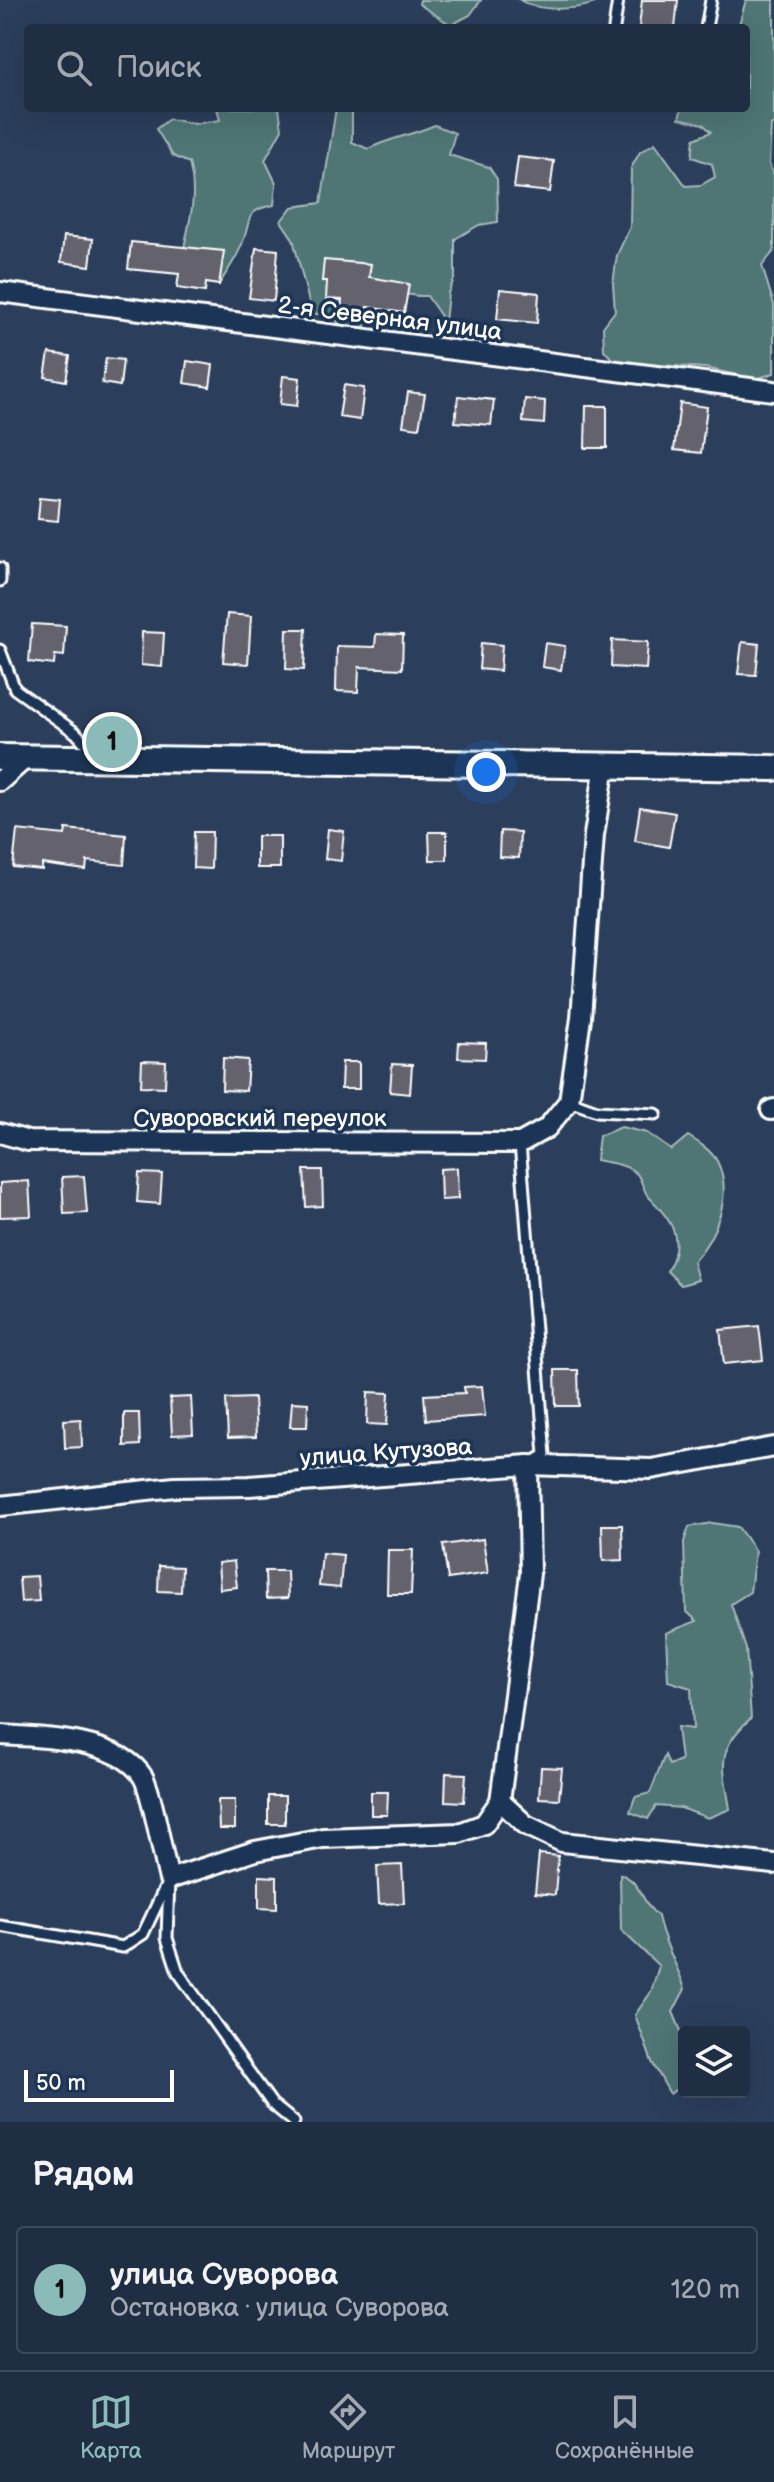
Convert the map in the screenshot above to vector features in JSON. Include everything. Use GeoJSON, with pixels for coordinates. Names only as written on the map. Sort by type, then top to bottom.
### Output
{"type":"FeatureCollection","features":[{"type":"Feature","properties":{"kind":"street","name":"2-я Северная улица"},"geometry":{"type":"LineString","coordinates":[[0,292],[774,391]]}},
{"type":"Feature","properties":{"kind":"street"},"geometry":{"type":"LineString","coordinates":[[0,757],[774,768]]}},
{"type":"Feature","properties":{"kind":"street"},"geometry":{"type":"LineString","coordinates":[[0,781],[27,757]]}},
{"type":"Feature","properties":{"kind":"street"},"geometry":{"type":"LineString","coordinates":[[520,1143],[547,1128],[569,1101],[581,1018],[594,835],[605,765]]}},
{"type":"Feature","properties":{"kind":"street","name":"Суворовский переулок"},"geometry":{"type":"LineString","coordinates":[[0,1133],[28,1141],[520,1143]]}},
{"type":"Feature","properties":{"kind":"street","name":"улица Кутузова"},"geometry":{"type":"LineString","coordinates":[[0,1506],[175,1487],[249,1486],[528,1465],[651,1469],[774,1447]]}},
{"type":"Feature","properties":{"kind":"street"},"geometry":{"type":"LineString","coordinates":[[0,1735],[70,1742],[115,1752],[133,1764],[145,1780],[169,1879],[255,1851],[323,1838],[459,1833],[484,1824],[500,1801],[530,1574],[528,1465]]}},
{"type":"Feature","properties":{"kind":"street"},"geometry":{"type":"LineString","coordinates":[[500,1801],[526,1825],[562,1842],[774,1864]]}},
{"type":"Feature","properties":{"kind":"lane"},"geometry":{"type":"LineString","coordinates":[[615,24],[618,0]]}},
{"type":"Feature","properties":{"kind":"lane"},"geometry":{"type":"LineString","coordinates":[[707,24],[711,0]]}},
{"type":"Feature","properties":{"kind":"lane"},"geometry":{"type":"LineString","coordinates":[[0,568],[0,581]]}},
{"type":"Feature","properties":{"kind":"lane"},"geometry":{"type":"LineString","coordinates":[[0,650],[15,689],[76,733],[97,757]]}},
{"type":"Feature","properties":{"kind":"lane"},"geometry":{"type":"LineString","coordinates":[[569,1101],[597,1111],[656,1114]]}},
{"type":"Feature","properties":{"kind":"lane"},"geometry":{"type":"LineString","coordinates":[[520,1143],[545,1455],[528,1465]]}},
{"type":"Feature","properties":{"kind":"lane"},"geometry":{"type":"LineString","coordinates":[[0,1926],[123,1947],[143,1934],[169,1879]]}},
{"type":"Feature","properties":{"kind":"lane"},"geometry":{"type":"LineString","coordinates":[[169,1879],[167,1938],[178,1972],[272,2104],[294,2122]]}},
{"type":"Feature","properties":{"kind":"green space"},"geometry":{"type":"Polygon","coordinates":[[[420,0],[481,0],[470,15],[453,24],[419,4],[420,0]]]}},
{"type":"Feature","properties":{"kind":"green space"},"geometry":{"type":"Polygon","coordinates":[[[520,0],[602,0],[561,9],[538,7],[520,0]]]}},
{"type":"Feature","properties":{"kind":"green space"},"geometry":{"type":"Polygon","coordinates":[[[746,0],[774,0],[774,125],[771,125],[769,164],[774,176],[774,251],[762,266],[774,305],[774,373],[756,379],[705,368],[615,362],[604,350],[603,327],[615,311],[613,284],[617,255],[630,227],[631,168],[640,152],[655,143],[686,186],[701,185],[715,177],[712,164],[692,157],[694,139],[711,132],[703,124],[679,118],[681,112],[750,112],[750,24],[739,24],[746,0]]]}},
{"type":"Feature","properties":{"kind":"green space"},"geometry":{"type":"Polygon","coordinates":[[[218,112],[280,112],[282,129],[265,160],[276,183],[274,205],[253,213],[240,249],[220,283],[201,261],[183,252],[192,208],[192,175],[189,163],[173,156],[156,129],[169,119],[194,124],[220,120],[218,112]]]}},
{"type":"Feature","properties":{"kind":"green space"},"geometry":{"type":"Polygon","coordinates":[[[335,112],[352,112],[352,142],[368,149],[435,125],[455,133],[449,155],[489,167],[497,179],[498,222],[479,225],[455,239],[455,277],[448,293],[445,322],[427,296],[378,293],[364,328],[343,330],[332,314],[312,314],[293,239],[281,221],[292,207],[321,203],[335,112]]]}},
{"type":"Feature","properties":{"kind":"green space"},"geometry":{"type":"Polygon","coordinates":[[[621,1127],[647,1133],[671,1150],[688,1136],[708,1150],[717,1161],[724,1187],[723,1201],[715,1228],[693,1262],[698,1280],[681,1285],[667,1271],[675,1249],[673,1230],[646,1194],[637,1174],[623,1166],[596,1160],[599,1136],[621,1127]]]}},
{"type":"Feature","properties":{"kind":"green space"},"geometry":{"type":"Polygon","coordinates":[[[712,1523],[738,1527],[755,1551],[750,1592],[731,1604],[746,1649],[751,1718],[732,1740],[724,1759],[730,1809],[708,1818],[681,1808],[656,1806],[648,1819],[630,1812],[635,1797],[650,1793],[665,1755],[669,1765],[681,1760],[677,1727],[693,1729],[691,1688],[668,1681],[666,1633],[697,1621],[686,1611],[684,1542],[689,1527],[712,1523]]]}},
{"type":"Feature","properties":{"kind":"green space"},"geometry":{"type":"Polygon","coordinates":[[[620,1874],[633,1882],[658,1916],[685,1989],[673,2012],[679,2026],[678,2088],[670,2094],[652,2062],[635,2015],[651,1992],[659,1966],[621,1930],[620,1874]]]}},
{"type":"Feature","properties":{"kind":"building"},"geometry":{"type":"Polygon","coordinates":[[[642,0],[678,0],[675,24],[639,24],[642,0]]]}},
{"type":"Feature","properties":{"kind":"building"},"geometry":{"type":"Polygon","coordinates":[[[518,157],[554,161],[550,192],[514,188],[518,157]]]}},
{"type":"Feature","properties":{"kind":"building"},"geometry":{"type":"Polygon","coordinates":[[[64,236],[93,239],[90,266],[61,262],[64,236]]]}},
{"type":"Feature","properties":{"kind":"building"},"geometry":{"type":"Polygon","coordinates":[[[131,242],[224,251],[219,285],[206,283],[205,292],[177,288],[179,274],[128,269],[131,242]]]}},
{"type":"Feature","properties":{"kind":"building"},"geometry":{"type":"Polygon","coordinates":[[[256,248],[278,250],[274,301],[249,298],[256,248]]]}},
{"type":"Feature","properties":{"kind":"building"},"geometry":{"type":"Polygon","coordinates":[[[324,260],[371,264],[369,277],[409,284],[404,313],[367,307],[366,312],[341,310],[342,300],[326,299],[327,281],[322,281],[324,260]]]}},
{"type":"Feature","properties":{"kind":"building"},"geometry":{"type":"Polygon","coordinates":[[[500,289],[539,293],[537,323],[497,319],[500,289]]]}},
{"type":"Feature","properties":{"kind":"building"},"geometry":{"type":"Polygon","coordinates":[[[49,353],[70,356],[66,381],[45,377],[49,353]]]}},
{"type":"Feature","properties":{"kind":"building"},"geometry":{"type":"Polygon","coordinates":[[[106,358],[123,360],[120,386],[102,383],[106,358]]]}},
{"type":"Feature","properties":{"kind":"building"},"geometry":{"type":"Polygon","coordinates":[[[187,361],[213,365],[210,387],[184,383],[187,361]]]}},
{"type":"Feature","properties":{"kind":"building"},"geometry":{"type":"Polygon","coordinates":[[[283,376],[300,378],[297,406],[280,404],[283,376]]]}},
{"type":"Feature","properties":{"kind":"building"},"geometry":{"type":"Polygon","coordinates":[[[344,385],[364,388],[360,420],[339,417],[344,385]]]}},
{"type":"Feature","properties":{"kind":"building"},"geometry":{"type":"Polygon","coordinates":[[[408,392],[425,394],[419,428],[403,426],[408,392]]]}},
{"type":"Feature","properties":{"kind":"building"},"geometry":{"type":"Polygon","coordinates":[[[458,396],[494,400],[491,425],[455,422],[458,396]]]}},
{"type":"Feature","properties":{"kind":"building"},"geometry":{"type":"Polygon","coordinates":[[[525,399],[545,401],[544,424],[523,422],[525,399]]]}},
{"type":"Feature","properties":{"kind":"building"},"geometry":{"type":"Polygon","coordinates":[[[680,403],[707,407],[701,453],[674,450],[680,403]]]}},
{"type":"Feature","properties":{"kind":"building"},"geometry":{"type":"Polygon","coordinates":[[[586,406],[607,406],[607,448],[585,448],[586,406]]]}},
{"type":"Feature","properties":{"kind":"building"},"geometry":{"type":"Polygon","coordinates":[[[40,497],[60,499],[58,521],[38,519],[40,497]]]}},
{"type":"Feature","properties":{"kind":"building"},"geometry":{"type":"Polygon","coordinates":[[[227,614],[251,616],[248,664],[223,662],[227,614]]]}},
{"type":"Feature","properties":{"kind":"building"},"geometry":{"type":"Polygon","coordinates":[[[32,624],[66,626],[64,656],[55,655],[54,665],[29,662],[32,624]]]}},
{"type":"Feature","properties":{"kind":"building"},"geometry":{"type":"Polygon","coordinates":[[[287,629],[306,629],[304,670],[286,669],[287,629]]]}},
{"type":"Feature","properties":{"kind":"building"},"geometry":{"type":"Polygon","coordinates":[[[142,632],[164,633],[162,667],[141,665],[142,632]]]}},
{"type":"Feature","properties":{"kind":"building"},"geometry":{"type":"Polygon","coordinates":[[[376,634],[403,635],[402,669],[359,667],[358,692],[336,691],[337,646],[375,647],[376,634]]]}},
{"type":"Feature","properties":{"kind":"building"},"geometry":{"type":"Polygon","coordinates":[[[612,640],[648,642],[646,669],[611,667],[612,640]]]}},
{"type":"Feature","properties":{"kind":"building"},"geometry":{"type":"Polygon","coordinates":[[[742,642],[759,644],[756,675],[738,674],[742,642]]]}},
{"type":"Feature","properties":{"kind":"building"},"geometry":{"type":"Polygon","coordinates":[[[481,643],[502,645],[500,671],[479,669],[481,643]]]}},
{"type":"Feature","properties":{"kind":"building"},"geometry":{"type":"Polygon","coordinates":[[[545,643],[565,646],[561,670],[542,667],[545,643]]]}},
{"type":"Feature","properties":{"kind":"building"},"geometry":{"type":"Polygon","coordinates":[[[640,807],[675,813],[669,847],[635,841],[640,807]]]}},
{"type":"Feature","properties":{"kind":"building"},"geometry":{"type":"Polygon","coordinates":[[[66,829],[126,835],[124,865],[87,861],[86,870],[42,864],[42,870],[13,867],[17,830],[65,835],[66,829]]]}},
{"type":"Feature","properties":{"kind":"building"},"geometry":{"type":"Polygon","coordinates":[[[328,829],[344,831],[341,861],[325,859],[328,829]]]}},
{"type":"Feature","properties":{"kind":"building"},"geometry":{"type":"Polygon","coordinates":[[[500,831],[520,832],[519,858],[499,857],[500,831]]]}},
{"type":"Feature","properties":{"kind":"building"},"geometry":{"type":"Polygon","coordinates":[[[194,832],[212,832],[211,869],[193,868],[194,832]]]}},
{"type":"Feature","properties":{"kind":"building"},"geometry":{"type":"Polygon","coordinates":[[[429,832],[447,832],[447,860],[430,860],[429,832]]]}},
{"type":"Feature","properties":{"kind":"building"},"geometry":{"type":"Polygon","coordinates":[[[257,836],[280,836],[280,868],[257,868],[257,836]]]}},
{"type":"Feature","properties":{"kind":"building"},"geometry":{"type":"Polygon","coordinates":[[[459,1042],[486,1043],[485,1059],[458,1058],[459,1042]]]}},
{"type":"Feature","properties":{"kind":"building"},"geometry":{"type":"Polygon","coordinates":[[[223,1058],[248,1060],[246,1091],[222,1090],[223,1058]]]}},
{"type":"Feature","properties":{"kind":"building"},"geometry":{"type":"Polygon","coordinates":[[[142,1061],[166,1062],[165,1087],[141,1086],[142,1061]]]}},
{"type":"Feature","properties":{"kind":"building"},"geometry":{"type":"Polygon","coordinates":[[[342,1062],[359,1062],[359,1089],[341,1089],[342,1062]]]}},
{"type":"Feature","properties":{"kind":"building"},"geometry":{"type":"Polygon","coordinates":[[[392,1064],[412,1065],[410,1094],[390,1092],[392,1064]]]}},
{"type":"Feature","properties":{"kind":"building"},"geometry":{"type":"Polygon","coordinates":[[[457,1168],[458,1199],[441,1200],[440,1169],[457,1168]]]}},
{"type":"Feature","properties":{"kind":"building"},"geometry":{"type":"Polygon","coordinates":[[[304,1170],[322,1170],[323,1206],[306,1207],[304,1170]]]}},
{"type":"Feature","properties":{"kind":"building"},"geometry":{"type":"Polygon","coordinates":[[[139,1173],[162,1174],[160,1204],[137,1202],[139,1173]]]}},
{"type":"Feature","properties":{"kind":"building"},"geometry":{"type":"Polygon","coordinates":[[[84,1176],[87,1213],[64,1214],[62,1177],[84,1176]]]}},
{"type":"Feature","properties":{"kind":"building"},"geometry":{"type":"Polygon","coordinates":[[[29,1181],[31,1216],[0,1217],[0,1183],[29,1181]]]}},
{"type":"Feature","properties":{"kind":"building"},"geometry":{"type":"Polygon","coordinates":[[[759,1326],[763,1360],[724,1364],[720,1330],[759,1326]]]}},
{"type":"Feature","properties":{"kind":"building"},"geometry":{"type":"Polygon","coordinates":[[[555,1370],[578,1370],[579,1406],[556,1406],[555,1370]]]}},
{"type":"Feature","properties":{"kind":"building"},"geometry":{"type":"Polygon","coordinates":[[[482,1386],[485,1416],[426,1420],[424,1395],[465,1393],[464,1387],[482,1386]]]}},
{"type":"Feature","properties":{"kind":"building"},"geometry":{"type":"Polygon","coordinates":[[[368,1392],[389,1393],[387,1425],[367,1424],[368,1392]]]}},
{"type":"Feature","properties":{"kind":"building"},"geometry":{"type":"Polygon","coordinates":[[[191,1397],[193,1434],[172,1435],[170,1398],[191,1397]]]}},
{"type":"Feature","properties":{"kind":"building"},"geometry":{"type":"Polygon","coordinates":[[[254,1398],[256,1437],[228,1438],[226,1399],[254,1398]]]}},
{"type":"Feature","properties":{"kind":"building"},"geometry":{"type":"Polygon","coordinates":[[[292,1402],[308,1403],[307,1427],[290,1427],[292,1402]]]}},
{"type":"Feature","properties":{"kind":"building"},"geometry":{"type":"Polygon","coordinates":[[[124,1413],[139,1413],[140,1445],[124,1446],[124,1413]]]}},
{"type":"Feature","properties":{"kind":"building"},"geometry":{"type":"Polygon","coordinates":[[[81,1419],[82,1447],[65,1448],[64,1420],[81,1419]]]}},
{"type":"Feature","properties":{"kind":"building"},"geometry":{"type":"Polygon","coordinates":[[[602,1525],[622,1525],[623,1560],[603,1561],[602,1525]]]}},
{"type":"Feature","properties":{"kind":"building"},"geometry":{"type":"Polygon","coordinates":[[[483,1539],[488,1573],[448,1579],[443,1545],[483,1539]]]}},
{"type":"Feature","properties":{"kind":"building"},"geometry":{"type":"Polygon","coordinates":[[[388,1550],[413,1550],[411,1594],[387,1594],[388,1550]]]}},
{"type":"Feature","properties":{"kind":"building"},"geometry":{"type":"Polygon","coordinates":[[[322,1553],[343,1555],[340,1588],[319,1586],[322,1553]]]}},
{"type":"Feature","properties":{"kind":"building"},"geometry":{"type":"Polygon","coordinates":[[[234,1561],[237,1587],[220,1589],[218,1563],[234,1561]]]}},
{"type":"Feature","properties":{"kind":"building"},"geometry":{"type":"Polygon","coordinates":[[[159,1566],[182,1567],[181,1592],[158,1591],[159,1566]]]}},
{"type":"Feature","properties":{"kind":"building"},"geometry":{"type":"Polygon","coordinates":[[[265,1571],[287,1571],[288,1598],[266,1599],[265,1571]]]}},
{"type":"Feature","properties":{"kind":"building"},"geometry":{"type":"Polygon","coordinates":[[[37,1576],[39,1601],[21,1602],[19,1577],[37,1576]]]}},
{"type":"Feature","properties":{"kind":"building"},"geometry":{"type":"Polygon","coordinates":[[[541,1767],[562,1768],[559,1799],[539,1798],[541,1767]]]}},
{"type":"Feature","properties":{"kind":"building"},"geometry":{"type":"Polygon","coordinates":[[[446,1773],[466,1774],[464,1802],[445,1801],[446,1773]]]}},
{"type":"Feature","properties":{"kind":"building"},"geometry":{"type":"Polygon","coordinates":[[[371,1792],[388,1792],[387,1815],[371,1815],[371,1792]]]}},
{"type":"Feature","properties":{"kind":"building"},"geometry":{"type":"Polygon","coordinates":[[[268,1796],[285,1796],[285,1824],[268,1824],[268,1796]]]}},
{"type":"Feature","properties":{"kind":"building"},"geometry":{"type":"Polygon","coordinates":[[[218,1800],[235,1800],[235,1829],[219,1829],[218,1800]]]}},
{"type":"Feature","properties":{"kind":"building"},"geometry":{"type":"Polygon","coordinates":[[[539,1854],[558,1856],[555,1895],[535,1893],[539,1854]]]}},
{"type":"Feature","properties":{"kind":"building"},"geometry":{"type":"Polygon","coordinates":[[[402,1865],[404,1903],[379,1904],[377,1866],[402,1865]]]}},
{"type":"Feature","properties":{"kind":"building"},"geometry":{"type":"Polygon","coordinates":[[[259,1876],[277,1877],[277,1909],[259,1908],[259,1876]]]}},
{"type":"Feature","properties":{"kind":"place","name":"улица Суворова"},"geometry":{"type":"Point","coordinates":[112,742]}}]}
